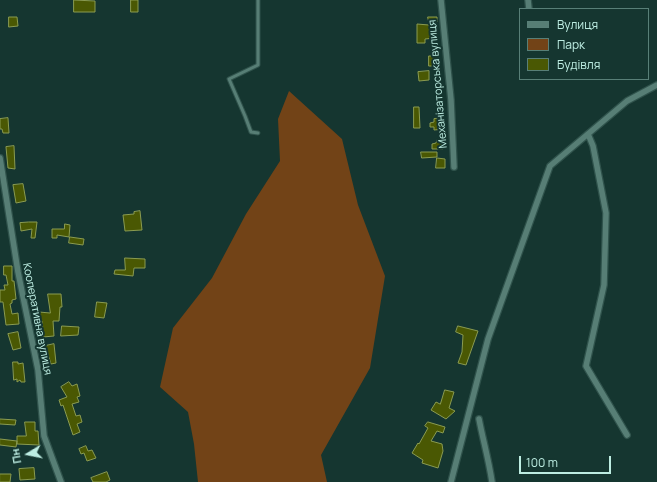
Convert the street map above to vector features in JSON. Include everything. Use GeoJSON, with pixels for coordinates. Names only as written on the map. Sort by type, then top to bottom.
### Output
{"type":"FeatureCollection","features":[{"type":"Feature","properties":{"kind":"street","name":"Механізаторська вулиця"},"geometry":{"type":"LineString","coordinates":[[441,0],[451,100],[454,167]]}},
{"type":"Feature","properties":{"kind":"street"},"geometry":{"type":"LineString","coordinates":[[451,482],[488,339],[550,166],[627,101],[657,85]]}},
{"type":"Feature","properties":{"kind":"street"},"geometry":{"type":"LineString","coordinates":[[588,134],[593,146],[606,213],[604,284],[586,366],[627,435]]}},
{"type":"Feature","properties":{"kind":"street","name":"Кооперативна вулиця"},"geometry":{"type":"LineString","coordinates":[[0,158],[18,272],[38,370],[44,436],[61,482]]}},
{"type":"Feature","properties":{"kind":"street"},"geometry":{"type":"LineString","coordinates":[[479,419],[483,441],[490,464],[492,482]]}},
{"type":"Feature","properties":{"kind":"lane"},"geometry":{"type":"LineString","coordinates":[[258,0],[258,65],[229,79],[251,132],[258,133]]}},
{"type":"Feature","properties":{"kind":"green space"},"geometry":{"type":"Polygon","coordinates":[[[289,91],[342,139],[358,205],[385,276],[370,368],[321,455],[327,482],[198,482],[194,444],[188,412],[160,387],[173,328],[212,278],[246,214],[280,161],[278,119],[289,91]]]}},
{"type":"Feature","properties":{"kind":"building"},"geometry":{"type":"Polygon","coordinates":[[[74,0],[95,1],[95,12],[74,12],[74,0]]]}},
{"type":"Feature","properties":{"kind":"building"},"geometry":{"type":"Polygon","coordinates":[[[131,0],[138,0],[138,12],[131,12],[131,0]]]}},
{"type":"Feature","properties":{"kind":"building"},"geometry":{"type":"Polygon","coordinates":[[[9,17],[17,17],[18,26],[9,27],[9,17]]]}},
{"type":"Feature","properties":{"kind":"building"},"geometry":{"type":"Polygon","coordinates":[[[428,17],[437,17],[437,22],[434,22],[435,38],[425,39],[425,43],[417,43],[417,24],[429,25],[428,17]]]}},
{"type":"Feature","properties":{"kind":"building"},"geometry":{"type":"Polygon","coordinates":[[[429,56],[439,56],[440,66],[429,66],[429,56]]]}},
{"type":"Feature","properties":{"kind":"building"},"geometry":{"type":"Polygon","coordinates":[[[429,71],[429,80],[419,81],[418,72],[429,71]]]}},
{"type":"Feature","properties":{"kind":"building"},"geometry":{"type":"Polygon","coordinates":[[[414,107],[419,107],[420,128],[414,128],[414,107]]]}},
{"type":"Feature","properties":{"kind":"building"},"geometry":{"type":"Polygon","coordinates":[[[8,118],[9,133],[3,133],[2,129],[0,129],[0,119],[8,118]]]}},
{"type":"Feature","properties":{"kind":"building"},"geometry":{"type":"Polygon","coordinates":[[[444,118],[445,129],[434,130],[434,127],[430,127],[430,123],[434,122],[434,119],[444,118]]]}},
{"type":"Feature","properties":{"kind":"building"},"geometry":{"type":"Polygon","coordinates":[[[442,139],[443,149],[432,149],[432,144],[436,143],[437,140],[442,139]]]}},
{"type":"Feature","properties":{"kind":"building"},"geometry":{"type":"Polygon","coordinates":[[[14,146],[15,169],[8,168],[6,147],[14,146]]]}},
{"type":"Feature","properties":{"kind":"building"},"geometry":{"type":"Polygon","coordinates":[[[421,152],[437,152],[437,157],[422,158],[421,152]]]}},
{"type":"Feature","properties":{"kind":"building"},"geometry":{"type":"Polygon","coordinates":[[[437,158],[445,159],[445,168],[436,168],[437,158]]]}},
{"type":"Feature","properties":{"kind":"building"},"geometry":{"type":"Polygon","coordinates":[[[23,184],[26,201],[16,203],[13,185],[23,184]]]}},
{"type":"Feature","properties":{"kind":"building"},"geometry":{"type":"Polygon","coordinates":[[[140,211],[142,230],[125,231],[123,215],[134,214],[134,212],[140,211]]]}},
{"type":"Feature","properties":{"kind":"building"},"geometry":{"type":"Polygon","coordinates":[[[37,222],[35,238],[31,238],[32,229],[21,231],[20,223],[37,222]]]}},
{"type":"Feature","properties":{"kind":"building"},"geometry":{"type":"Polygon","coordinates":[[[65,224],[70,225],[69,237],[57,235],[57,238],[52,238],[52,229],[64,229],[65,224]]]}},
{"type":"Feature","properties":{"kind":"building"},"geometry":{"type":"Polygon","coordinates":[[[70,237],[84,239],[83,245],[69,243],[70,237]]]}},
{"type":"Feature","properties":{"kind":"building"},"geometry":{"type":"Polygon","coordinates":[[[125,258],[145,259],[145,268],[134,268],[133,276],[114,274],[115,270],[125,270],[125,258]]]}},
{"type":"Feature","properties":{"kind":"building"},"geometry":{"type":"Polygon","coordinates":[[[4,266],[12,266],[12,281],[14,281],[16,299],[12,300],[12,303],[10,304],[12,314],[18,313],[19,324],[6,325],[3,302],[0,302],[0,290],[5,290],[4,285],[8,285],[6,275],[4,275],[4,266]]]}},
{"type":"Feature","properties":{"kind":"building"},"geometry":{"type":"Polygon","coordinates":[[[48,294],[61,294],[62,307],[60,307],[59,321],[53,321],[54,336],[43,337],[42,321],[38,320],[39,312],[50,313],[48,294]]]}},
{"type":"Feature","properties":{"kind":"building"},"geometry":{"type":"Polygon","coordinates":[[[97,302],[107,303],[104,318],[95,317],[97,302]]]}},
{"type":"Feature","properties":{"kind":"building"},"geometry":{"type":"Polygon","coordinates":[[[62,326],[79,327],[78,335],[61,336],[62,326]]]}},
{"type":"Feature","properties":{"kind":"building"},"geometry":{"type":"Polygon","coordinates":[[[458,326],[478,331],[466,365],[458,363],[462,352],[463,335],[456,332],[458,326]]]}},
{"type":"Feature","properties":{"kind":"building"},"geometry":{"type":"Polygon","coordinates":[[[18,332],[21,348],[13,350],[8,334],[18,332]]]}},
{"type":"Feature","properties":{"kind":"building"},"geometry":{"type":"Polygon","coordinates":[[[54,344],[56,363],[51,364],[47,351],[42,352],[41,347],[54,344]]]}},
{"type":"Feature","properties":{"kind":"building"},"geometry":{"type":"Polygon","coordinates":[[[13,362],[18,362],[18,364],[23,363],[25,382],[21,382],[20,380],[17,382],[17,379],[14,380],[13,362]]]}},
{"type":"Feature","properties":{"kind":"building"},"geometry":{"type":"Polygon","coordinates":[[[69,382],[72,386],[77,384],[80,396],[77,397],[79,402],[72,404],[76,416],[80,415],[82,422],[77,424],[80,432],[73,435],[63,405],[61,406],[59,400],[67,397],[61,387],[69,382]]]}},
{"type":"Feature","properties":{"kind":"building"},"geometry":{"type":"Polygon","coordinates":[[[445,390],[454,392],[449,408],[455,411],[446,419],[431,410],[436,402],[440,404],[445,390]]]}},
{"type":"Feature","properties":{"kind":"building"},"geometry":{"type":"Polygon","coordinates":[[[0,419],[16,420],[15,425],[0,424],[0,419]]]}},
{"type":"Feature","properties":{"kind":"building"},"geometry":{"type":"Polygon","coordinates":[[[25,422],[35,422],[35,431],[38,431],[39,445],[17,444],[17,436],[26,436],[25,422]]]}},
{"type":"Feature","properties":{"kind":"building"},"geometry":{"type":"Polygon","coordinates":[[[428,422],[445,427],[443,433],[437,431],[431,441],[442,444],[443,451],[438,468],[422,463],[423,460],[412,453],[428,428],[425,426],[428,422]]]}},
{"type":"Feature","properties":{"kind":"building"},"geometry":{"type":"Polygon","coordinates":[[[0,439],[17,441],[16,447],[0,445],[0,439]]]}},
{"type":"Feature","properties":{"kind":"building"},"geometry":{"type":"Polygon","coordinates":[[[86,446],[88,451],[92,450],[96,458],[87,461],[84,453],[81,454],[79,449],[86,446]]]}},
{"type":"Feature","properties":{"kind":"building"},"geometry":{"type":"Polygon","coordinates":[[[34,468],[35,479],[20,480],[19,469],[34,468]]]}},
{"type":"Feature","properties":{"kind":"building"},"geometry":{"type":"Polygon","coordinates":[[[107,472],[110,480],[106,482],[93,482],[91,478],[107,472]]]}},
{"type":"Feature","properties":{"kind":"building"},"geometry":{"type":"Polygon","coordinates":[[[0,474],[11,474],[10,482],[0,482],[0,474]]]}}]}
